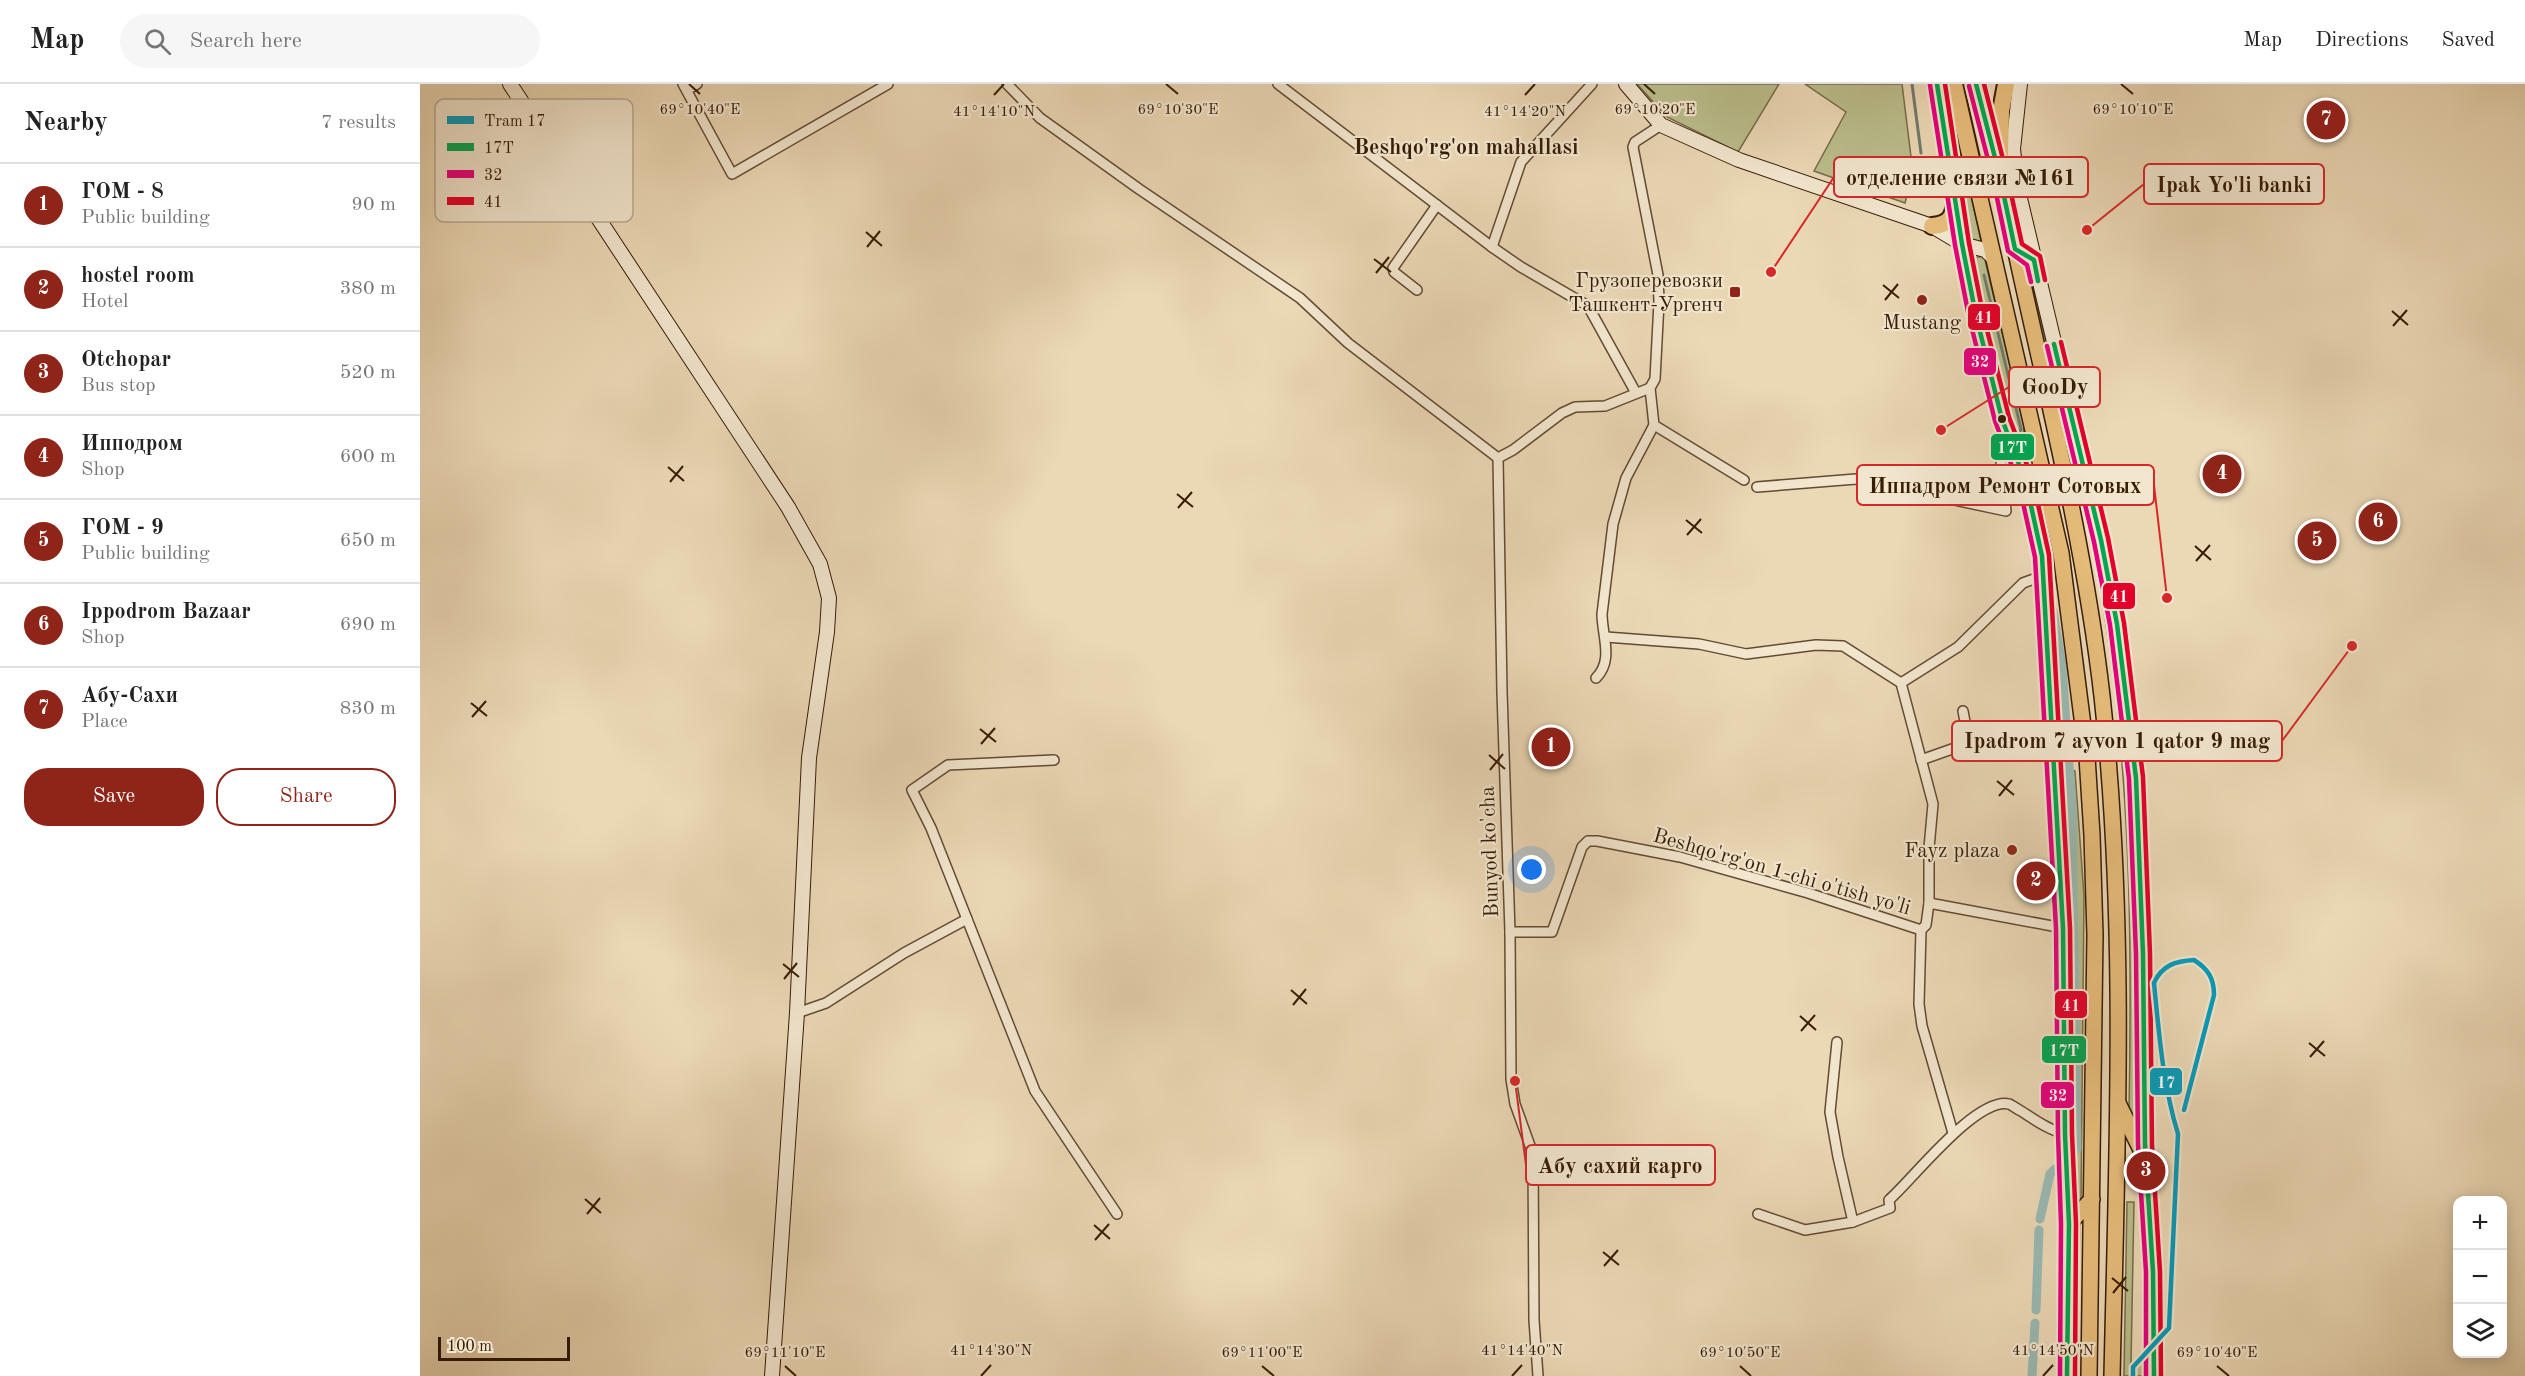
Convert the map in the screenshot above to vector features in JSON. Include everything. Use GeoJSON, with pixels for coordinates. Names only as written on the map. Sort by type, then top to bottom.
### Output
{"type":"FeatureCollection","features":[{"type":"Feature","properties":{"kind":"highway"},"geometry":{"type":"LineString","coordinates":[[1937,84],[1962,244]]}},
{"type":"Feature","properties":{"kind":"highway"},"geometry":{"type":"LineString","coordinates":[[1954,84],[1977,185]]}},
{"type":"Feature","properties":{"kind":"highway"},"geometry":{"type":"LineString","coordinates":[[1976,84],[2000,177]]}},
{"type":"Feature","properties":{"kind":"highway"},"geometry":{"type":"LineString","coordinates":[[2000,177],[2001,111],[2006,84]]}},
{"type":"Feature","properties":{"kind":"highway"},"geometry":{"type":"LineString","coordinates":[[2000,177],[2013,157]]}},
{"type":"Feature","properties":{"kind":"highway"},"geometry":{"type":"LineString","coordinates":[[1932,226],[1942,225],[1949,220],[1953,213],[1955,200]]}},
{"type":"Feature","properties":{"kind":"main road"},"geometry":{"type":"LineString","coordinates":[[2000,177],[2079,549],[2092,621],[2112,797],[2118,935],[2112,1376]]}},
{"type":"Feature","properties":{"kind":"main road"},"geometry":{"type":"LineString","coordinates":[[1977,185],[2049,498],[2069,610],[2087,757],[2095,935],[2089,1376]]}},
{"type":"Feature","properties":{"kind":"main road"},"geometry":{"type":"LineString","coordinates":[[2014,249],[2034,260]]}},
{"type":"Feature","properties":{"kind":"main road"},"geometry":{"type":"LineString","coordinates":[[2095,935],[2101,925],[2108,924],[2115,928],[2118,935]]}},
{"type":"Feature","properties":{"kind":"main road"},"geometry":{"type":"LineString","coordinates":[[2117,1101],[2146,1160]]}},
{"type":"Feature","properties":{"kind":"main road"},"geometry":{"type":"LineString","coordinates":[[2069,1224],[2092,1199]]}},
{"type":"Feature","properties":{"kind":"main road"},"geometry":{"type":"LineString","coordinates":[[2092,1254],[2095,1261],[2102,1264],[2112,1261],[2114,1253]]}},
{"type":"Feature","properties":{"kind":"street"},"geometry":{"type":"LineString","coordinates":[[510,84],[520,99]]}},
{"type":"Feature","properties":{"kind":"street"},"geometry":{"type":"LineString","coordinates":[[698,84],[685,87],[732,174],[888,84]]}},
{"type":"Feature","properties":{"kind":"street"},"geometry":{"type":"LineString","coordinates":[[1007,84],[1040,118],[1138,189],[1300,298],[1348,343],[1498,459],[1562,413],[1575,407],[1605,406],[1650,388]]}},
{"type":"Feature","properties":{"kind":"street"},"geometry":{"type":"LineString","coordinates":[[1278,84],[1492,247],[1521,267],[1588,306],[1636,393]]}},
{"type":"Feature","properties":{"kind":"street"},"geometry":{"type":"LineString","coordinates":[[1492,247],[1521,162],[1592,84]]}},
{"type":"Feature","properties":{"kind":"street"},"geometry":{"type":"LineString","coordinates":[[1626,84],[1660,125],[1739,160],[1932,226],[1962,244],[1985,250],[1994,258]]}},
{"type":"Feature","properties":{"kind":"street"},"geometry":{"type":"LineString","coordinates":[[2020,84],[2014,117],[2013,157],[2034,260],[2101,540],[2124,670],[2136,778],[2146,1160],[2153,1272],[2154,1376]]}},
{"type":"Feature","properties":{"kind":"street"},"geometry":{"type":"LineString","coordinates":[[1596,678],[1604,671],[1606,637],[1602,629],[1602,614],[1613,524],[1626,478],[1654,425],[1650,388],[1655,379],[1658,275],[1633,147],[1635,142],[1660,125]]}},
{"type":"Feature","properties":{"kind":"street"},"geometry":{"type":"LineString","coordinates":[[1417,290],[1394,272],[1393,268],[1437,205]]}},
{"type":"Feature","properties":{"kind":"street"},"geometry":{"type":"LineString","coordinates":[[601,222],[782,498],[813,550],[826,581],[829,597],[827,632],[809,758],[796,1013],[772,1376]]}},
{"type":"Feature","properties":{"kind":"street"},"geometry":{"type":"LineString","coordinates":[[1962,244],[1976,316],[2002,419],[2026,483],[2042,556],[2064,928],[2069,1224],[2067,1376]]}},
{"type":"Feature","properties":{"kind":"street"},"geometry":{"type":"LineString","coordinates":[[1654,425],[1744,480]]}},
{"type":"Feature","properties":{"kind":"street"},"geometry":{"type":"LineString","coordinates":[[1757,487],[1856,479],[2006,511],[2000,451],[2011,441]]}},
{"type":"Feature","properties":{"kind":"street","name":"Bunyod ko'cha"},"geometry":{"type":"LineString","coordinates":[[1498,459],[1502,692],[1510,932],[1511,1079],[1515,1104],[1533,1154],[1534,1320],[1538,1376]]}},
{"type":"Feature","properties":{"kind":"street"},"geometry":{"type":"LineString","coordinates":[[1901,683],[1958,647],[2023,583],[2043,576]]}},
{"type":"Feature","properties":{"kind":"street"},"geometry":{"type":"LineString","coordinates":[[1606,637],[1699,644],[1746,654],[1816,645],[1843,646],[1901,683],[1933,804],[1929,848],[1929,903],[1926,925],[1921,930],[1919,1005],[1922,1026],[1953,1133]]}},
{"type":"Feature","properties":{"kind":"street"},"geometry":{"type":"LineString","coordinates":[[1963,711],[1971,753],[2055,750]]}},
{"type":"Feature","properties":{"kind":"street"},"geometry":{"type":"LineString","coordinates":[[1922,760],[1969,744]]}},
{"type":"Feature","properties":{"kind":"street"},"geometry":{"type":"LineString","coordinates":[[1054,760],[948,765],[912,790],[931,828],[1035,1091],[1118,1214]]}},
{"type":"Feature","properties":{"kind":"street","name":"Beshqo'rg'on 1-chi o'tish yo'li"},"geometry":{"type":"LineString","coordinates":[[1510,932],[1552,932],[1582,847],[1588,841],[1691,860],[1808,893],[1921,930]]}},
{"type":"Feature","properties":{"kind":"street"},"geometry":{"type":"LineString","coordinates":[[1929,903],[2064,928]]}},
{"type":"Feature","properties":{"kind":"street"},"geometry":{"type":"LineString","coordinates":[[796,1013],[826,1003],[904,953],[967,919]]}},
{"type":"Feature","properties":{"kind":"street"},"geometry":{"type":"LineString","coordinates":[[1837,1042],[1830,1112],[1853,1222]]}},
{"type":"Feature","properties":{"kind":"street"},"geometry":{"type":"LineString","coordinates":[[1758,1214],[1805,1230],[1853,1222],[1890,1208],[1889,1200],[1904,1187],[1953,1133],[1991,1106],[2008,1104],[2055,1132],[2066,1134]]}},
{"type":"Feature","properties":{"kind":"green space"},"geometry":{"type":"Polygon","coordinates":[[[1637,84],[1779,84],[1738,152],[1667,117],[1637,84]]]}},
{"type":"Feature","properties":{"kind":"green space"},"geometry":{"type":"Polygon","coordinates":[[[1805,84],[1902,84],[1913,173],[1905,203],[1814,171],[1846,112],[1805,84]]]}},
{"type":"Feature","properties":{"kind":"green space"},"geometry":{"type":"Polygon","coordinates":[[[1943,84],[1946,84],[1981,241],[1970,242],[1943,84]]]}},
{"type":"Feature","properties":{"kind":"green space"},"geometry":{"type":"Polygon","coordinates":[[[1984,256],[2024,426],[2023,436],[2011,428],[1972,258],[1984,256]]]}},
{"type":"Feature","properties":{"kind":"green space"},"geometry":{"type":"Polygon","coordinates":[[[2029,269],[2032,271],[2085,492],[2103,580],[2120,687],[2134,875],[2139,1127],[2129,1110],[2128,867],[2121,746],[2114,685],[2090,535],[2029,269]]]}},
{"type":"Feature","properties":{"kind":"green space"},"geometry":{"type":"Polygon","coordinates":[[[2053,623],[2059,663],[2068,768],[2075,771],[2084,896],[2081,1202],[2074,1209],[2069,930],[2060,712],[2053,623]]]}},
{"type":"Feature","properties":{"kind":"green space"},"geometry":{"type":"Polygon","coordinates":[[[2127,1202],[2134,1202],[2131,1364],[2139,1364],[2139,1358],[2148,1358],[2147,1376],[2124,1376],[2127,1202]]]}},
{"type":"Feature","properties":{"kind":"green space"},"geometry":{"type":"Polygon","coordinates":[[[2080,1217],[2077,1376],[2073,1376],[2076,1245],[2080,1217]]]}},
{"type":"Feature","properties":{"kind":"waterway"},"geometry":{"type":"LineString","coordinates":[[1912,84],[1921,153]]}},
{"type":"Feature","properties":{"kind":"waterway"},"geometry":{"type":"LineString","coordinates":[[1984,275],[2021,429],[2018,435]]}},
{"type":"Feature","properties":{"kind":"waterway"},"geometry":{"type":"LineString","coordinates":[[2053,611],[2062,666],[2072,809],[2077,1149]]}},
{"type":"Feature","properties":{"kind":"waterway"},"geometry":{"type":"LineString","coordinates":[[2040,1219],[2050,1174],[2055,1169]]}},
{"type":"Feature","properties":{"kind":"waterway"},"geometry":{"type":"LineString","coordinates":[[2036,1310],[2039,1230]]}},
{"type":"Feature","properties":{"kind":"waterway"},"geometry":{"type":"LineString","coordinates":[[2032,1376],[2035,1323]]}},
{"type":"Feature","properties":{"kind":"tram line","name":"17"},"geometry":{"type":"LineString","coordinates":[[2133,1376],[2133,1367],[2169,1328],[2178,1134],[2165,1078],[2154,983],[2161,972],[2170,965],[2194,960],[2209,974],[2214,995],[2184,1110]]}},
{"type":"Feature","properties":{"kind":"transit line","name":"17T"},"geometry":{"type":"LineString","coordinates":[[1937,84],[1962,244],[1976,316],[2002,419],[2026,483],[2042,556],[2063,928],[2065,1134],[2069,1224],[2067,1376]]}},
{"type":"Feature","properties":{"kind":"transit line","name":"41"},"geometry":{"type":"LineString","coordinates":[[1945,84],[1969,243],[1983,314],[2009,417],[2033,481],[2049,555],[2070,928],[2072,1134],[2076,1224],[2075,1376]]}},
{"type":"Feature","properties":{"kind":"transit line","name":"17T"},"geometry":{"type":"LineString","coordinates":[[1976,84],[2000,177],[2015,249],[2034,260],[2038,281]]}},
{"type":"Feature","properties":{"kind":"transit line","name":"41"},"geometry":{"type":"LineString","coordinates":[[1984,84],[2022,244],[2040,256],[2045,280]]}},
{"type":"Feature","properties":{"kind":"transit line","name":"32"},"geometry":{"type":"LineString","coordinates":[[1930,85],[1955,245],[1969,317],[1995,421],[2019,485],[2035,557],[2056,928],[2061,1224],[2060,1376]]}},
{"type":"Feature","properties":{"kind":"transit line","name":"32"},"geometry":{"type":"LineString","coordinates":[[1969,86],[1993,179],[2008,251],[2027,265],[2031,282]]}},
{"type":"Feature","properties":{"kind":"transit line","name":"41"},"geometry":{"type":"LineString","coordinates":[[2061,342],[2108,538],[2124,623],[2143,777],[2150,954],[2152,1145],[2160,1272],[2161,1376]]}},
{"type":"Feature","properties":{"kind":"transit line","name":"17T"},"geometry":{"type":"LineString","coordinates":[[2054,344],[2101,540],[2117,624],[2136,778],[2143,954],[2145,1145],[2153,1272],[2154,1376]]}},
{"type":"Feature","properties":{"kind":"transit line","name":"32"},"geometry":{"type":"LineString","coordinates":[[2047,346],[2094,542],[2110,625],[2129,779],[2136,954],[2138,1145],[2146,1272],[2146,1376]]}},
{"type":"Feature","properties":{"kind":"place","name":"Абу-Сахи"},"geometry":{"type":"Point","coordinates":[2326,120]}},
{"type":"Feature","properties":{"kind":"place","name":"Ipak Yo'li banki"},"geometry":{"type":"Point","coordinates":[2087,230]}},
{"type":"Feature","properties":{"kind":"place","name":"отделение связи №161"},"geometry":{"type":"Point","coordinates":[1771,272]}},
{"type":"Feature","properties":{"kind":"place","name":"Грузоперевозки Ташкент-Ургенч"},"geometry":{"type":"Point","coordinates":[1735,292]}},
{"type":"Feature","properties":{"kind":"place","name":"Mustang"},"geometry":{"type":"Point","coordinates":[1922,300]}},
{"type":"Feature","properties":{"kind":"place","name":"GooDy"},"geometry":{"type":"Point","coordinates":[1941,430]}},
{"type":"Feature","properties":{"kind":"place","name":"Ипподром"},"geometry":{"type":"Point","coordinates":[2222,474]}},
{"type":"Feature","properties":{"kind":"place","name":"Ippodrom Bazaar"},"geometry":{"type":"Point","coordinates":[2378,522]}},
{"type":"Feature","properties":{"kind":"place","name":"ГОМ - 9"},"geometry":{"type":"Point","coordinates":[2317,541]}},
{"type":"Feature","properties":{"kind":"place","name":"Иппадром Ремонт Сотовых"},"geometry":{"type":"Point","coordinates":[2167,598]}},
{"type":"Feature","properties":{"kind":"place","name":"Ipadrom 7 ayvon 1 qator 9 mag"},"geometry":{"type":"Point","coordinates":[2352,646]}},
{"type":"Feature","properties":{"kind":"place","name":"ГОМ - 8"},"geometry":{"type":"Point","coordinates":[1551,747]}},
{"type":"Feature","properties":{"kind":"place","name":"Fayz plaza"},"geometry":{"type":"Point","coordinates":[2012,850]}},
{"type":"Feature","properties":{"kind":"place","name":"hostel room"},"geometry":{"type":"Point","coordinates":[2036,881]}},
{"type":"Feature","properties":{"kind":"place","name":"Абу сахий карго"},"geometry":{"type":"Point","coordinates":[1515,1081]}},
{"type":"Feature","properties":{"kind":"place","name":"Otchopar"},"geometry":{"type":"Point","coordinates":[2146,1171]}},
{"type":"Feature","properties":{"kind":"district","name":"Beshqo'rg'on mahallasi"},"geometry":{"type":"Point","coordinates":[1466,146]}}]}
